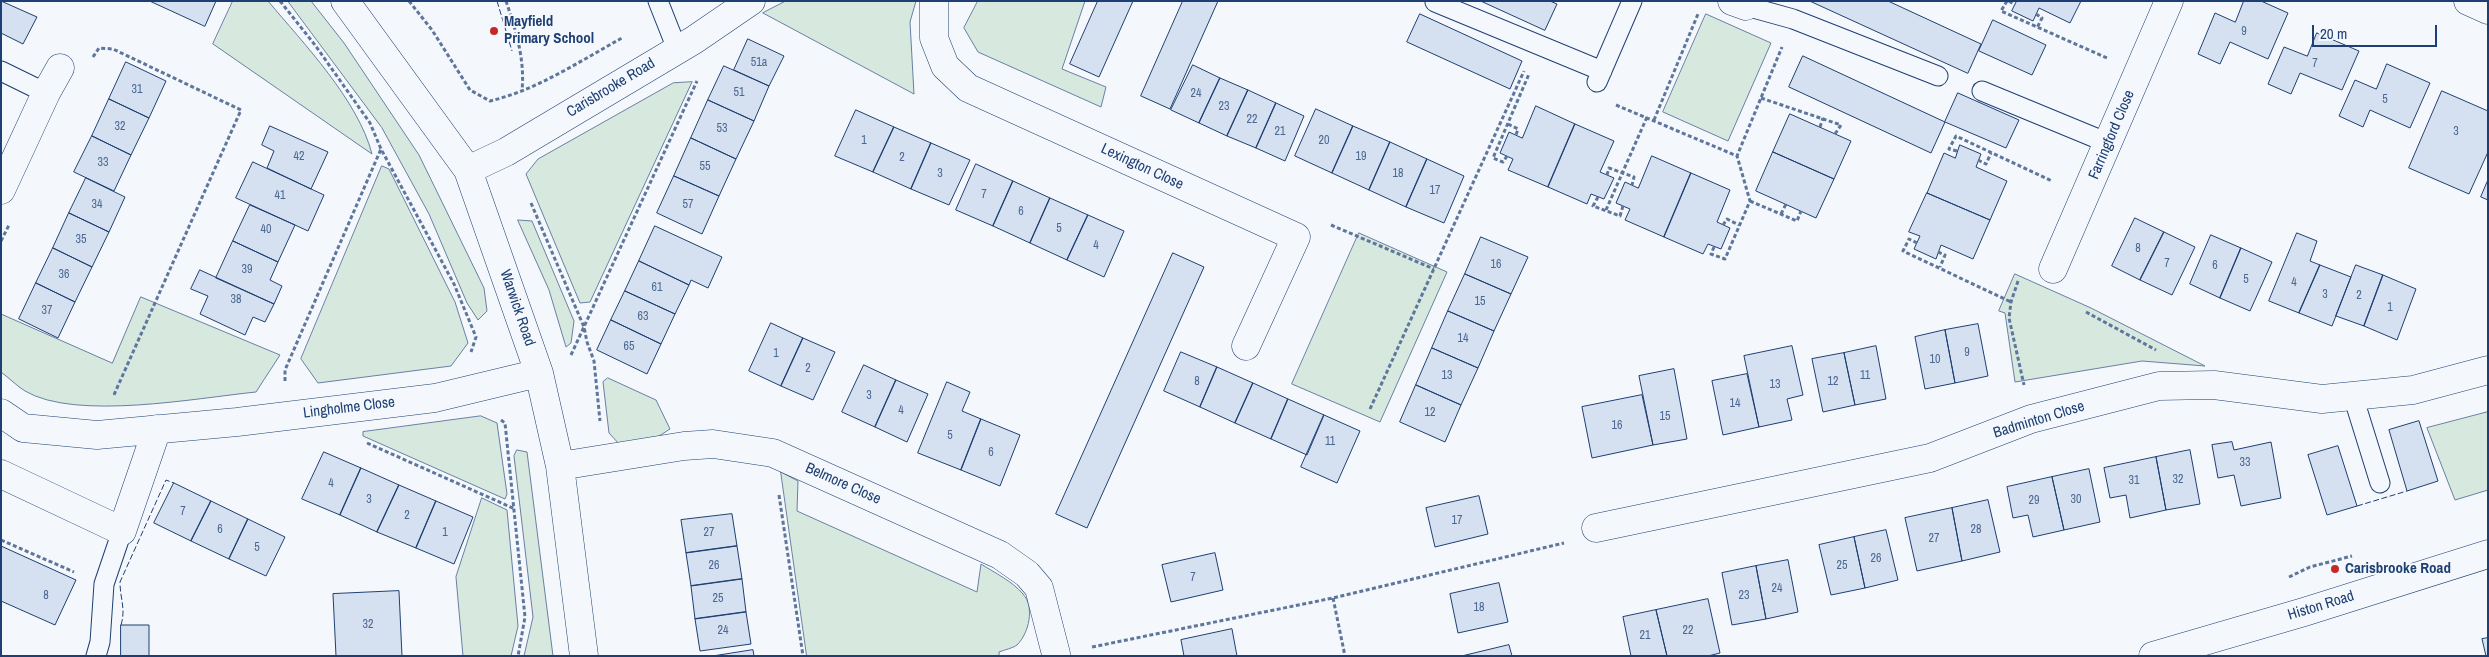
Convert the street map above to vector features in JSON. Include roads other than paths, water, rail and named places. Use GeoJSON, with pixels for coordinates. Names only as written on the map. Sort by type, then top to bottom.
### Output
{"type":"FeatureCollection","features":[{"type":"Feature","properties":{"kind":"street","name":"Warwick Road"},"geometry":{"type":"LineString","coordinates":[[345,1],[468,170],[539,374],[560,466],[584,656]]}},
{"type":"Feature","properties":{"kind":"street","name":"Carisbrooke Road"},"geometry":{"type":"LineString","coordinates":[[468,170],[506,152],[685,45],[750,1]]}},
{"type":"Feature","properties":{"kind":"street","name":"Lexington Close"},"geometry":{"type":"LineString","coordinates":[[934,1],[934,38],[946,66],[968,88],[1296,237],[1246,346]]}},
{"type":"Feature","properties":{"kind":"street","name":"Farringford Close"},"geometry":{"type":"LineString","coordinates":[[2053,269],[2086,197],[2169,1]]}},
{"type":"Feature","properties":{"kind":"street"},"geometry":{"type":"LineString","coordinates":[[2468,1],[2488,10]]}},
{"type":"Feature","properties":{"kind":"street"},"geometry":{"type":"LineString","coordinates":[[1,190],[46,93],[60,68]]}},
{"type":"Feature","properties":{"kind":"street","name":"Badminton Close"},"geometry":{"type":"LineString","coordinates":[[1596,528],[1930,458],[2031,418],[2159,386],[2214,385],[2322,399],[2413,390],[2488,370]]}},
{"type":"Feature","properties":{"kind":"street","name":"Lingholme Close"},"geometry":{"type":"LineString","coordinates":[[1,413],[24,428],[97,435],[157,430],[435,398],[539,374]]}},
{"type":"Feature","properties":{"kind":"street"},"geometry":{"type":"LineString","coordinates":[[1,474],[122,531],[157,430]]}},
{"type":"Feature","properties":{"kind":"street","name":"Belmore Close"},"geometry":{"type":"LineString","coordinates":[[560,466],[684,446],[713,444],[773,453],[1000,554],[1027,574],[1039,588],[1056,654]]}},
{"type":"Feature","properties":{"kind":"street","name":"Histon Road"},"geometry":{"type":"LineString","coordinates":[[2154,656],[2304,612],[2488,554]]}},
{"type":"Feature","properties":{"kind":"lane"},"geometry":{"type":"LineString","coordinates":[[1434,2],[1599,77],[1632,1]]}},
{"type":"Feature","properties":{"kind":"lane"},"geometry":{"type":"LineString","coordinates":[[1739,4],[1793,19],[1938,76]]}},
{"type":"Feature","properties":{"kind":"lane"},"geometry":{"type":"LineString","coordinates":[[661,8],[685,45]]}},
{"type":"Feature","properties":{"kind":"lane"},"geometry":{"type":"LineString","coordinates":[[1,71],[46,93]]}},
{"type":"Feature","properties":{"kind":"lane"},"geometry":{"type":"LineString","coordinates":[[1982,91],[2108,143]]}},
{"type":"Feature","properties":{"kind":"lane"},"geometry":{"type":"LineString","coordinates":[[2353,396],[2380,483]]}},
{"type":"Feature","properties":{"kind":"lane"},"geometry":{"type":"LineString","coordinates":[[96,656],[100,642],[104,584],[122,531]]}},
{"type":"Feature","properties":{"kind":"place","name":"Mayfield Primary School"},"geometry":{"type":"Point","coordinates":[494,31]}},
{"type":"Feature","properties":{"kind":"place","name":"Carisbrooke Road"},"geometry":{"type":"Point","coordinates":[2335,569]}}]}
